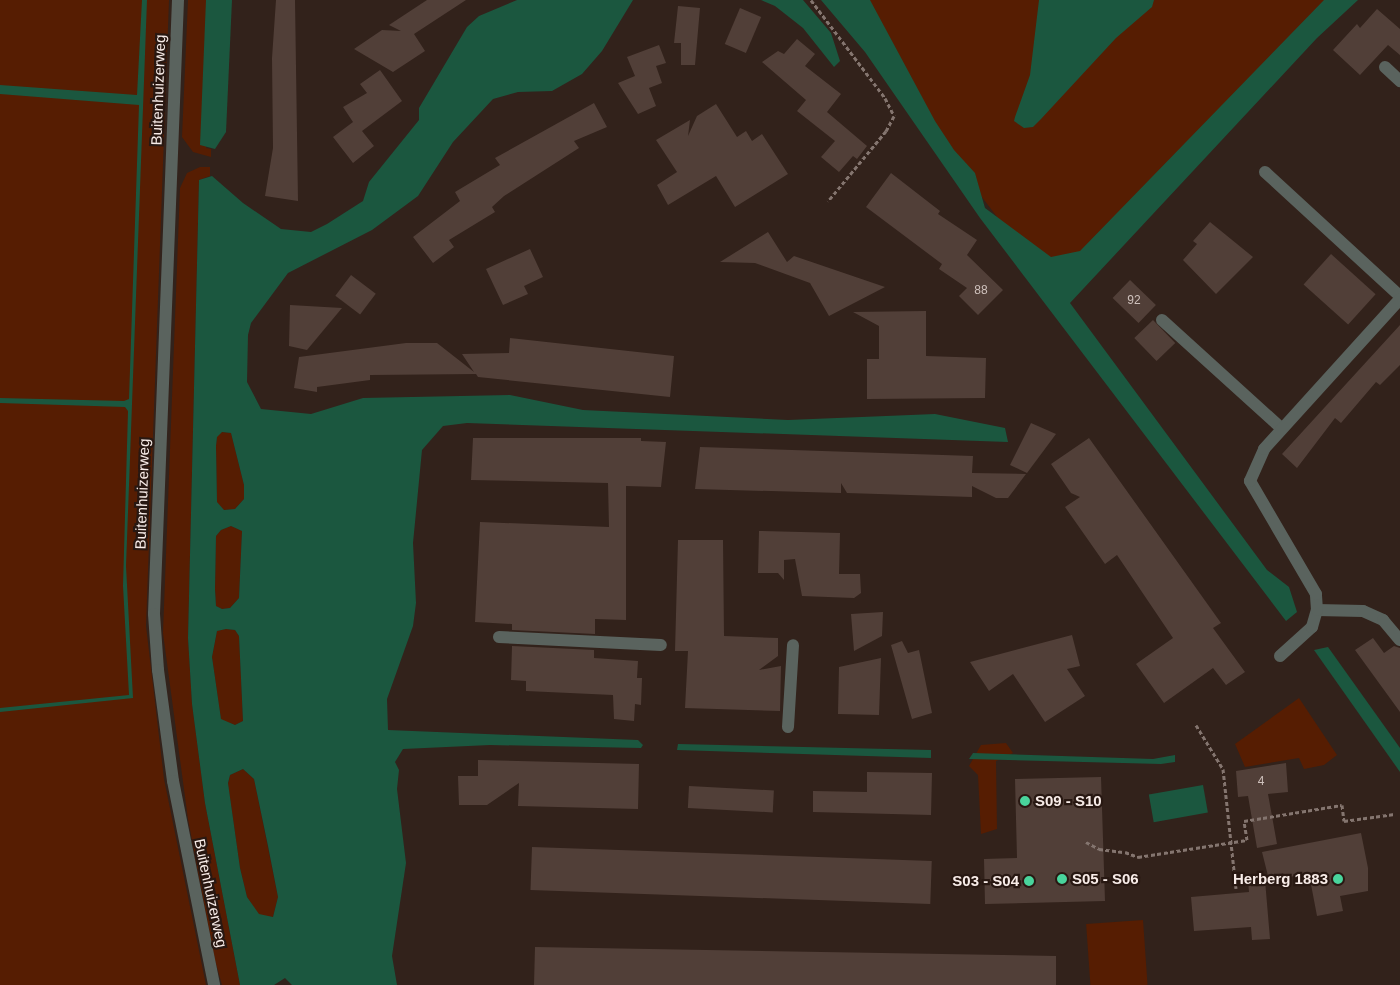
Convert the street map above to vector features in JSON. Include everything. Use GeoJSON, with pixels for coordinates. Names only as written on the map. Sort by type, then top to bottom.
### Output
{"type":"FeatureCollection","features":[{"type":"Feature","properties":{"kind":"street","name":"Buitenhuizerweg"},"geometry":{"type":"LineString","coordinates":[[178,0],[154,614],[158,670],[173,781],[214,985]]}},
{"type":"Feature","properties":{"kind":"street"},"geometry":{"type":"LineString","coordinates":[[1385,67],[1400,80]]}},
{"type":"Feature","properties":{"kind":"street"},"geometry":{"type":"LineString","coordinates":[[1265,172],[1400,297],[1281,428],[1264,449],[1250,481],[1316,594],[1317,610],[1312,627],[1280,656]]}},
{"type":"Feature","properties":{"kind":"street"},"geometry":{"type":"LineString","coordinates":[[1162,320],[1281,428]]}},
{"type":"Feature","properties":{"kind":"street"},"geometry":{"type":"LineString","coordinates":[[1317,610],[1363,611],[1383,620],[1400,640]]}},
{"type":"Feature","properties":{"kind":"street"},"geometry":{"type":"LineString","coordinates":[[499,637],[661,645]]}},
{"type":"Feature","properties":{"kind":"street"},"geometry":{"type":"LineString","coordinates":[[788,727],[794,644]]}},
{"type":"Feature","properties":{"kind":"path"},"geometry":{"type":"LineString","coordinates":[[811,0],[886,98],[894,116],[886,131],[828,201]]}},
{"type":"Feature","properties":{"kind":"path"},"geometry":{"type":"LineString","coordinates":[[1196,725],[1223,769],[1236,888]]}},
{"type":"Feature","properties":{"kind":"path"},"geometry":{"type":"LineString","coordinates":[[1086,842],[1099,849],[1125,852],[1138,857],[1246,840],[1244,821],[1342,805],[1344,821],[1395,814]]}},
{"type":"Feature","properties":{"kind":"shaded area"},"geometry":{"type":"Polygon","coordinates":[[[0,0],[169,0],[146,626],[164,779],[206,985],[0,985],[0,0]]]}},
{"type":"Feature","properties":{"kind":"shaded area"},"geometry":{"type":"Polygon","coordinates":[[[142,0],[147,0],[126,566],[133,698],[0,712],[0,708],[129,695],[123,586],[128,411],[125,407],[0,403],[0,398],[124,401],[129,399],[139,105],[0,94],[0,85],[137,95],[142,0]]]}},
{"type":"Feature","properties":{"kind":"shaded area"},"geometry":{"type":"Polygon","coordinates":[[[188,0],[206,0],[206,148],[211,149],[211,157],[193,152],[182,137],[188,0]]]}},
{"type":"Feature","properties":{"kind":"shaded area"},"geometry":{"type":"Polygon","coordinates":[[[206,0],[232,0],[226,132],[215,149],[200,145],[206,0]]]}},
{"type":"Feature","properties":{"kind":"shaded area"},"geometry":{"type":"Polygon","coordinates":[[[517,0],[633,0],[602,51],[582,74],[552,91],[518,92],[493,99],[453,142],[418,196],[372,230],[288,273],[251,323],[248,335],[247,382],[261,409],[311,414],[363,398],[510,395],[583,410],[788,420],[935,414],[1005,428],[1008,442],[467,423],[443,426],[422,450],[413,543],[416,603],[413,626],[387,699],[388,730],[638,740],[643,745],[641,748],[490,745],[403,749],[395,762],[399,770],[397,789],[406,863],[392,956],[397,985],[292,985],[285,978],[274,985],[240,985],[205,803],[192,704],[188,638],[199,180],[212,176],[243,203],[281,229],[311,232],[327,224],[363,201],[369,182],[419,120],[419,108],[467,27],[479,16],[517,0]],[[222,432],[217,437],[217,502],[224,510],[235,509],[244,499],[244,485],[231,433],[222,432]],[[231,526],[221,530],[216,536],[215,589],[216,606],[222,609],[230,608],[239,598],[242,531],[231,526]],[[235,630],[217,631],[212,657],[221,719],[235,725],[243,721],[239,636],[235,630]],[[243,769],[230,775],[228,783],[240,868],[247,897],[259,914],[273,917],[278,897],[254,779],[243,769]]]}},
{"type":"Feature","properties":{"kind":"shaded area"},"geometry":{"type":"Polygon","coordinates":[[[761,0],[803,0],[831,33],[840,61],[834,67],[803,28],[775,6],[761,0]]]}},
{"type":"Feature","properties":{"kind":"shaded area"},"geometry":{"type":"Polygon","coordinates":[[[821,0],[870,0],[935,121],[954,150],[975,173],[985,208],[1051,257],[1080,251],[1324,0],[1358,0],[1317,38],[1070,303],[1267,570],[1289,587],[1297,612],[1286,621],[980,218],[865,52],[821,0]]]}},
{"type":"Feature","properties":{"kind":"shaded area"},"geometry":{"type":"Polygon","coordinates":[[[832,0],[1332,0],[1055,293],[832,0]]]}},
{"type":"Feature","properties":{"kind":"shaded area"},"geometry":{"type":"Polygon","coordinates":[[[1039,0],[1154,0],[1152,7],[1116,38],[1033,127],[1024,128],[1014,121],[1030,75],[1039,0]]]}},
{"type":"Feature","properties":{"kind":"shaded area"},"geometry":{"type":"Polygon","coordinates":[[[200,167],[210,167],[210,176],[199,180],[188,638],[192,704],[205,803],[240,985],[222,985],[215,960],[188,819],[163,633],[180,188],[187,173],[200,167]]]}},
{"type":"Feature","properties":{"kind":"shaded area"},"geometry":{"type":"Polygon","coordinates":[[[222,432],[231,433],[244,485],[244,499],[235,509],[224,510],[217,503],[216,446],[217,436],[222,432]]]}},
{"type":"Feature","properties":{"kind":"shaded area"},"geometry":{"type":"Polygon","coordinates":[[[231,526],[242,531],[239,598],[230,608],[222,609],[216,606],[216,536],[221,530],[231,526]]]}},
{"type":"Feature","properties":{"kind":"shaded area"},"geometry":{"type":"Polygon","coordinates":[[[235,630],[239,636],[243,721],[235,725],[221,720],[212,657],[217,631],[235,630]]]}},
{"type":"Feature","properties":{"kind":"shaded area"},"geometry":{"type":"Polygon","coordinates":[[[1328,647],[1400,748],[1400,772],[1314,650],[1328,647]]]}},
{"type":"Feature","properties":{"kind":"shaded area"},"geometry":{"type":"Polygon","coordinates":[[[1299,698],[1337,755],[1324,765],[1304,769],[1299,758],[1245,767],[1235,744],[1299,698]]]}},
{"type":"Feature","properties":{"kind":"shaded area"},"geometry":{"type":"Polygon","coordinates":[[[1006,743],[1013,753],[996,761],[997,829],[981,834],[978,775],[969,766],[981,745],[1006,743]]]}},
{"type":"Feature","properties":{"kind":"shaded area"},"geometry":{"type":"Polygon","coordinates":[[[678,744],[931,750],[931,758],[677,750],[678,744]]]}},
{"type":"Feature","properties":{"kind":"shaded area"},"geometry":{"type":"Polygon","coordinates":[[[973,753],[1153,759],[1175,755],[1175,762],[1161,764],[969,759],[973,753]]]}},
{"type":"Feature","properties":{"kind":"shaded area"},"geometry":{"type":"Polygon","coordinates":[[[243,769],[254,779],[278,897],[273,917],[259,915],[254,908],[247,897],[240,868],[228,784],[230,775],[243,769]]]}},
{"type":"Feature","properties":{"kind":"shaded area"},"geometry":{"type":"Polygon","coordinates":[[[1203,785],[1208,813],[1154,822],[1149,795],[1203,785]]]}},
{"type":"Feature","properties":{"kind":"shaded area"},"geometry":{"type":"Polygon","coordinates":[[[1143,920],[1148,985],[1090,985],[1086,924],[1143,920]]]}},
{"type":"Feature","properties":{"kind":"building"},"geometry":{"type":"Polygon","coordinates":[[[276,0],[295,0],[298,201],[265,196],[273,148],[272,58],[276,0]]]}},
{"type":"Feature","properties":{"kind":"building"},"geometry":{"type":"Polygon","coordinates":[[[427,0],[466,0],[414,34],[425,51],[393,72],[354,49],[382,30],[401,31],[389,25],[427,0]]]}},
{"type":"Feature","properties":{"kind":"building"},"geometry":{"type":"Polygon","coordinates":[[[678,6],[700,8],[695,65],[681,65],[681,43],[674,43],[678,6]]]}},
{"type":"Feature","properties":{"kind":"building"},"geometry":{"type":"Polygon","coordinates":[[[740,8],[761,17],[746,53],[725,44],[740,8]]]}},
{"type":"Feature","properties":{"kind":"building"},"geometry":{"type":"Polygon","coordinates":[[[1377,9],[1400,29],[1400,55],[1388,45],[1360,75],[1333,50],[1357,24],[1360,28],[1377,9]]]}},
{"type":"Feature","properties":{"kind":"building"},"geometry":{"type":"Polygon","coordinates":[[[797,39],[815,54],[805,66],[841,94],[827,112],[867,146],[857,159],[853,156],[839,172],[821,157],[835,141],[797,111],[806,100],[762,62],[778,51],[784,54],[797,39]]]}},
{"type":"Feature","properties":{"kind":"building"},"geometry":{"type":"Polygon","coordinates":[[[659,45],[666,63],[656,66],[662,83],[649,88],[656,106],[638,114],[618,83],[635,76],[627,57],[659,45]]]}},
{"type":"Feature","properties":{"kind":"building"},"geometry":{"type":"Polygon","coordinates":[[[380,70],[402,101],[362,131],[374,146],[353,163],[333,137],[353,122],[343,107],[367,93],[360,84],[380,70]]]}},
{"type":"Feature","properties":{"kind":"building"},"geometry":{"type":"Polygon","coordinates":[[[594,103],[607,127],[574,141],[579,148],[504,196],[492,207],[495,212],[449,240],[454,247],[433,263],[413,237],[460,201],[455,192],[500,165],[495,158],[594,103]]]}},
{"type":"Feature","properties":{"kind":"building"},"geometry":{"type":"Polygon","coordinates":[[[716,104],[737,137],[746,131],[752,141],[762,134],[788,174],[735,207],[716,176],[668,205],[657,185],[677,172],[656,140],[690,120],[688,136],[697,116],[716,104]]]}},
{"type":"Feature","properties":{"kind":"building"},"geometry":{"type":"Polygon","coordinates":[[[891,173],[940,211],[938,214],[977,240],[967,255],[1003,290],[978,315],[959,296],[967,288],[939,269],[942,264],[866,207],[891,173]]]}},
{"type":"Feature","properties":{"kind":"building"},"geometry":{"type":"Polygon","coordinates":[[[1210,222],[1253,257],[1216,294],[1183,260],[1197,244],[1193,241],[1210,222]]]}},
{"type":"Feature","properties":{"kind":"building"},"geometry":{"type":"Polygon","coordinates":[[[768,232],[787,262],[794,256],[885,287],[829,316],[810,283],[755,263],[720,262],[768,232]]]}},
{"type":"Feature","properties":{"kind":"building"},"geometry":{"type":"Polygon","coordinates":[[[530,249],[543,277],[524,286],[528,294],[503,305],[486,269],[530,249]]]}},
{"type":"Feature","properties":{"kind":"building"},"geometry":{"type":"Polygon","coordinates":[[[1331,254],[1376,294],[1348,325],[1304,284],[1331,254]]]}},
{"type":"Feature","properties":{"kind":"building"},"geometry":{"type":"Polygon","coordinates":[[[351,275],[376,294],[360,314],[335,296],[351,275]]]}},
{"type":"Feature","properties":{"kind":"building"},"geometry":{"type":"Polygon","coordinates":[[[1130,280],[1156,305],[1139,323],[1113,298],[1130,280]]]}},
{"type":"Feature","properties":{"kind":"building"},"geometry":{"type":"Polygon","coordinates":[[[290,305],[342,308],[307,350],[289,346],[290,305]]]}},
{"type":"Feature","properties":{"kind":"building"},"geometry":{"type":"Polygon","coordinates":[[[926,311],[926,356],[986,358],[985,398],[867,399],[867,359],[879,359],[879,326],[853,312],[926,311]]]}},
{"type":"Feature","properties":{"kind":"building"},"geometry":{"type":"Polygon","coordinates":[[[1153,320],[1175,343],[1157,361],[1134,338],[1153,320]]]}},
{"type":"Feature","properties":{"kind":"building"},"geometry":{"type":"Polygon","coordinates":[[[1400,325],[1400,365],[1380,385],[1376,382],[1341,423],[1335,418],[1297,468],[1282,454],[1400,325]]]}},
{"type":"Feature","properties":{"kind":"building"},"geometry":{"type":"Polygon","coordinates":[[[510,338],[674,356],[670,397],[478,377],[476,374],[370,375],[370,380],[317,387],[317,392],[294,388],[299,357],[406,343],[437,343],[474,372],[462,354],[509,353],[510,338]]]}},
{"type":"Feature","properties":{"kind":"building"},"geometry":{"type":"Polygon","coordinates":[[[1031,423],[1056,434],[1027,473],[1010,465],[1031,423]]]}},
{"type":"Feature","properties":{"kind":"building"},"geometry":{"type":"Polygon","coordinates":[[[473,438],[641,438],[641,441],[666,442],[661,487],[626,486],[626,620],[595,619],[595,634],[512,630],[512,624],[475,622],[480,522],[609,527],[608,483],[471,480],[473,438]]]}},
{"type":"Feature","properties":{"kind":"building"},"geometry":{"type":"Polygon","coordinates":[[[1089,438],[1221,623],[1213,628],[1245,672],[1226,685],[1213,668],[1164,703],[1136,664],[1173,638],[1117,555],[1105,564],[1065,507],[1080,497],[1071,493],[1051,464],[1089,438]]]}},
{"type":"Feature","properties":{"kind":"building"},"geometry":{"type":"Polygon","coordinates":[[[700,447],[973,456],[972,473],[1026,474],[1008,498],[996,498],[972,486],[972,497],[847,493],[841,483],[841,493],[695,489],[700,447]]]}},
{"type":"Feature","properties":{"kind":"building"},"geometry":{"type":"Polygon","coordinates":[[[759,531],[840,533],[839,574],[860,574],[861,593],[854,598],[802,596],[795,559],[784,560],[784,580],[778,573],[758,573],[759,531]]]}},
{"type":"Feature","properties":{"kind":"building"},"geometry":{"type":"Polygon","coordinates":[[[678,540],[723,540],[724,636],[778,638],[778,656],[759,670],[781,666],[780,711],[685,708],[688,651],[675,651],[678,540]]]}},
{"type":"Feature","properties":{"kind":"building"},"geometry":{"type":"Polygon","coordinates":[[[883,612],[882,636],[854,651],[851,614],[883,612]]]}},
{"type":"Feature","properties":{"kind":"building"},"geometry":{"type":"Polygon","coordinates":[[[1072,635],[1080,666],[1067,669],[1085,696],[1045,722],[1013,674],[989,691],[970,662],[1072,635]]]}},
{"type":"Feature","properties":{"kind":"building"},"geometry":{"type":"Polygon","coordinates":[[[1373,638],[1384,653],[1394,646],[1400,648],[1400,712],[1355,650],[1373,638]]]}},
{"type":"Feature","properties":{"kind":"building"},"geometry":{"type":"Polygon","coordinates":[[[902,641],[908,653],[919,650],[932,713],[912,719],[891,645],[902,641]]]}},
{"type":"Feature","properties":{"kind":"building"},"geometry":{"type":"Polygon","coordinates":[[[512,646],[594,650],[594,658],[638,661],[637,678],[642,678],[641,705],[635,704],[634,721],[614,719],[613,695],[526,691],[526,681],[511,680],[512,646]]]}},
{"type":"Feature","properties":{"kind":"building"},"geometry":{"type":"Polygon","coordinates":[[[881,658],[879,715],[838,714],[839,667],[881,658]]]}},
{"type":"Feature","properties":{"kind":"building"},"geometry":{"type":"Polygon","coordinates":[[[478,760],[639,764],[638,809],[518,806],[519,783],[487,805],[459,805],[458,776],[478,776],[478,760]]]}},
{"type":"Feature","properties":{"kind":"building"},"geometry":{"type":"Polygon","coordinates":[[[1286,763],[1288,792],[1268,794],[1277,844],[1257,848],[1248,796],[1238,797],[1236,771],[1286,763]]]}},
{"type":"Feature","properties":{"kind":"building"},"geometry":{"type":"Polygon","coordinates":[[[867,772],[932,773],[931,815],[813,812],[813,791],[867,792],[867,772]]]}},
{"type":"Feature","properties":{"kind":"building"},"geometry":{"type":"Polygon","coordinates":[[[1101,777],[1105,901],[985,904],[984,859],[1017,858],[1015,779],[1101,777]]]}},
{"type":"Feature","properties":{"kind":"building"},"geometry":{"type":"Polygon","coordinates":[[[689,786],[774,790],[773,812],[688,808],[689,786]]]}},
{"type":"Feature","properties":{"kind":"building","name":"Herberg 1883"},"geometry":{"type":"Polygon","coordinates":[[[1361,833],[1368,868],[1368,891],[1340,896],[1343,911],[1317,916],[1309,874],[1269,880],[1262,852],[1361,833]]]}},
{"type":"Feature","properties":{"kind":"building"},"geometry":{"type":"Polygon","coordinates":[[[532,847],[932,861],[930,904],[530,890],[532,847]]]}},
{"type":"Feature","properties":{"kind":"building"},"geometry":{"type":"Polygon","coordinates":[[[1265,880],[1270,939],[1252,940],[1251,927],[1194,931],[1191,897],[1249,892],[1248,881],[1265,880]]]}},
{"type":"Feature","properties":{"kind":"building"},"geometry":{"type":"Polygon","coordinates":[[[535,947],[1056,956],[1056,985],[534,985],[535,947]]]}},
{"type":"Feature","properties":{"kind":"place","name":"S09 - S10"},"geometry":{"type":"Point","coordinates":[1025,801]}},
{"type":"Feature","properties":{"kind":"place","name":"S05 - S06"},"geometry":{"type":"Point","coordinates":[1062,879]}},
{"type":"Feature","properties":{"kind":"place","name":"Herberg 1883"},"geometry":{"type":"Point","coordinates":[1338,879]}},
{"type":"Feature","properties":{"kind":"place","name":"S03 - S04"},"geometry":{"type":"Point","coordinates":[1029,881]}}]}
